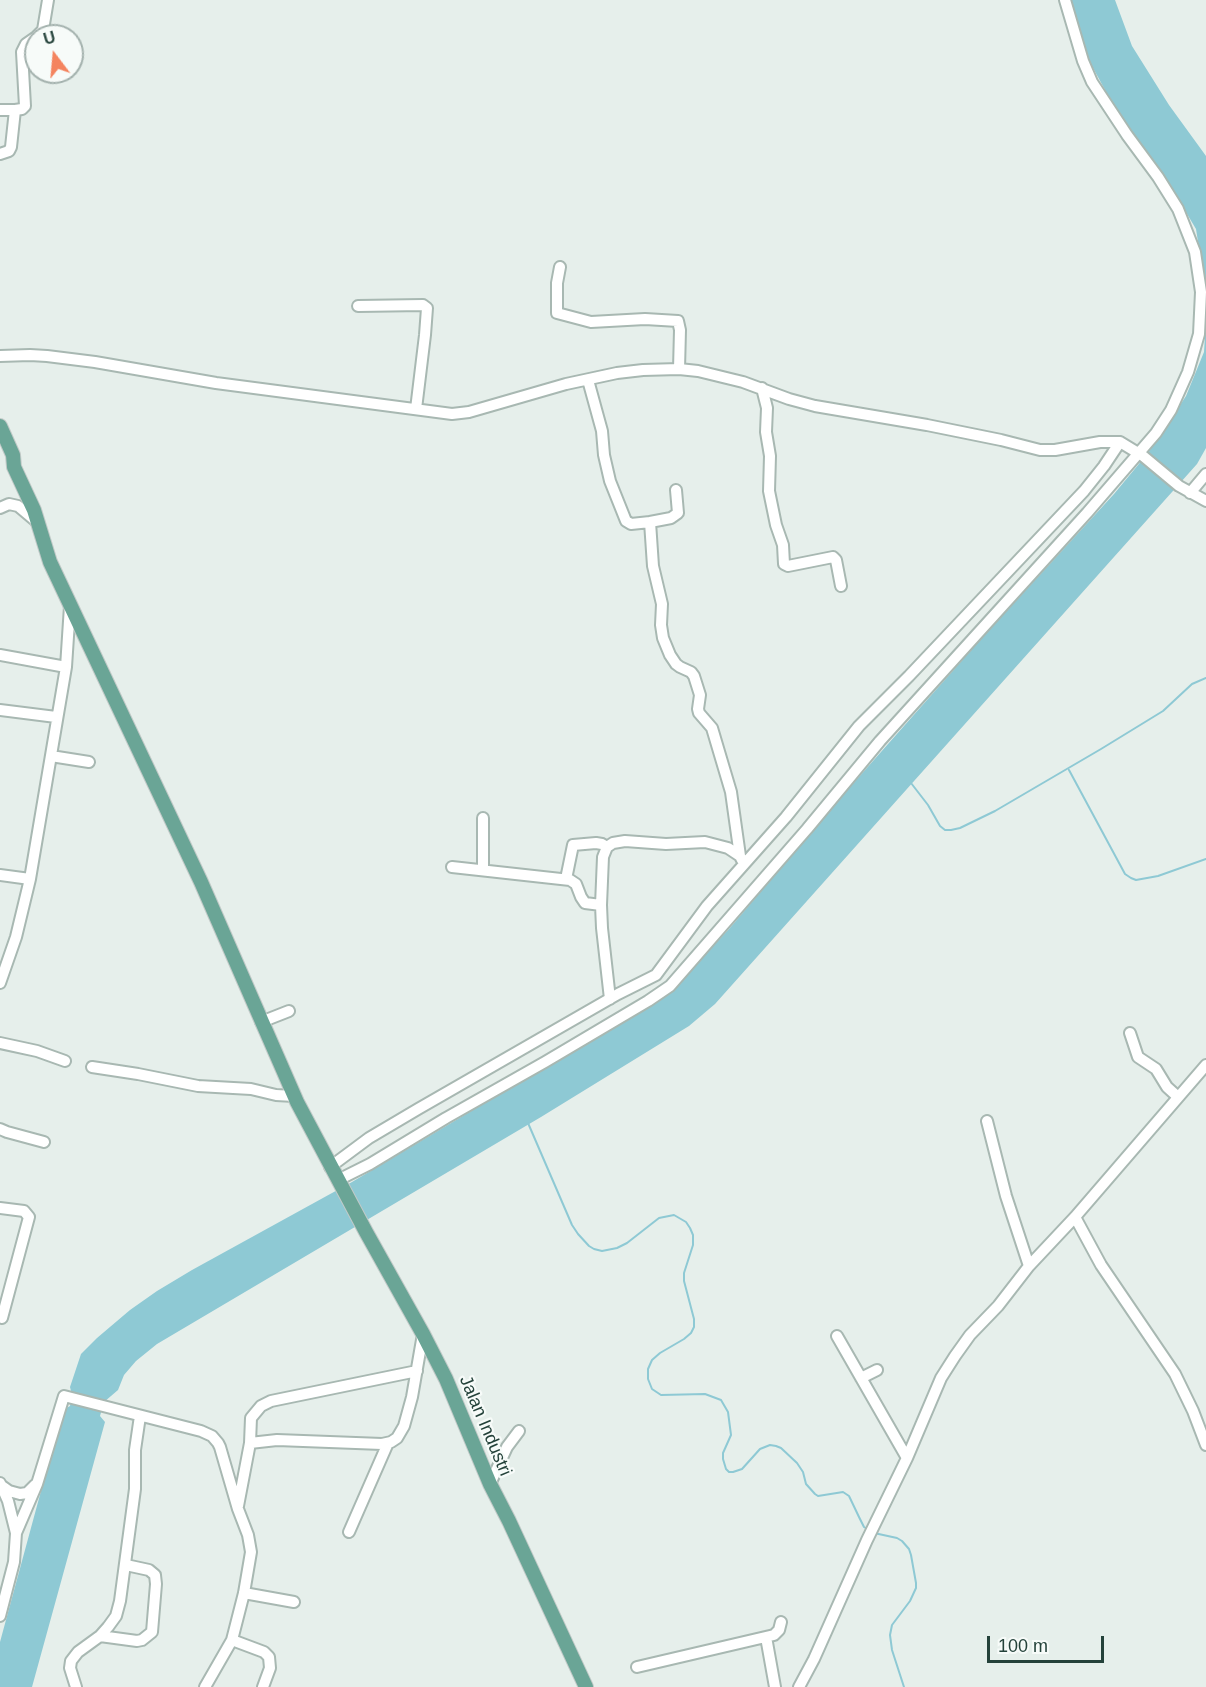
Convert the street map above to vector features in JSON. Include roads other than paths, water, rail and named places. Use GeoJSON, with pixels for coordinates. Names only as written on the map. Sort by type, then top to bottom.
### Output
{"type":"FeatureCollection","features":[{"type":"Feature","properties":{"kind":"main road"},"geometry":{"type":"LineString","coordinates":[[0,426],[11,460]]}},
{"type":"Feature","properties":{"kind":"main road"},"geometry":{"type":"LineString","coordinates":[[0,443],[11,460]]}},
{"type":"Feature","properties":{"kind":"main road","name":"Jalan Industri"},"geometry":{"type":"LineString","coordinates":[[11,460],[29,497],[50,562],[201,882],[294,1096],[330,1167],[446,1379],[490,1484],[586,1687]]}},
{"type":"Feature","properties":{"kind":"street"},"geometry":{"type":"LineString","coordinates":[[44,24],[48,0]]}},
{"type":"Feature","properties":{"kind":"street"},"geometry":{"type":"LineString","coordinates":[[339,1182],[670,986],[807,829],[880,741],[1141,454],[1171,410],[1195,352],[1199,334],[1201,292],[1197,264],[1190,237],[1178,209],[1089,76],[1065,0]]}},
{"type":"Feature","properties":{"kind":"street"},"geometry":{"type":"LineString","coordinates":[[0,110],[22,109],[25,106],[22,52],[24,48]]}},
{"type":"Feature","properties":{"kind":"street"},"geometry":{"type":"LineString","coordinates":[[0,154],[9,151],[11,147],[15,110]]}},
{"type":"Feature","properties":{"kind":"street"},"geometry":{"type":"LineString","coordinates":[[560,267],[557,284],[557,313],[591,322],[645,319],[678,321],[680,330],[679,369]]}},
{"type":"Feature","properties":{"kind":"street"},"geometry":{"type":"LineString","coordinates":[[358,306],[423,305],[427,308],[416,409]]}},
{"type":"Feature","properties":{"kind":"street"},"geometry":{"type":"LineString","coordinates":[[0,356],[30,355],[76,360],[216,383],[459,414],[588,380],[643,369],[679,369],[721,376],[815,406],[927,425],[1040,450],[1055,450],[1100,441],[1120,442],[1141,454],[1179,486],[1206,501]]}},
{"type":"Feature","properties":{"kind":"street"},"geometry":{"type":"LineString","coordinates":[[588,380],[602,431],[604,455],[610,481],[626,521],[631,524],[650,522],[677,515],[679,511],[676,490]]}},
{"type":"Feature","properties":{"kind":"street"},"geometry":{"type":"LineString","coordinates":[[762,388],[770,456],[769,491],[783,545],[784,564],[788,567],[833,557],[836,560],[841,586]]}},
{"type":"Feature","properties":{"kind":"street"},"geometry":{"type":"LineString","coordinates":[[330,1167],[369,1138],[610,999],[656,975],[742,860],[786,817],[859,726],[1084,490],[1120,442]]}},
{"type":"Feature","properties":{"kind":"street"},"geometry":{"type":"LineString","coordinates":[[1190,493],[1206,474]]}},
{"type":"Feature","properties":{"kind":"street"},"geometry":{"type":"LineString","coordinates":[[0,508],[9,504],[18,506],[38,523]]}},
{"type":"Feature","properties":{"kind":"street"},"geometry":{"type":"LineString","coordinates":[[650,522],[653,566],[662,604],[663,638],[676,664],[694,676],[700,695],[699,713],[712,728],[731,792],[742,860]]}},
{"type":"Feature","properties":{"kind":"street"},"geometry":{"type":"LineString","coordinates":[[0,983],[16,937],[30,879],[66,667],[70,606]]}},
{"type":"Feature","properties":{"kind":"street"},"geometry":{"type":"LineString","coordinates":[[0,655],[66,667]]}},
{"type":"Feature","properties":{"kind":"street"},"geometry":{"type":"LineString","coordinates":[[0,710],[56,717]]}},
{"type":"Feature","properties":{"kind":"street"},"geometry":{"type":"LineString","coordinates":[[51,756],[89,762]]}},
{"type":"Feature","properties":{"kind":"street"},"geometry":{"type":"LineString","coordinates":[[483,818],[483,870]]}},
{"type":"Feature","properties":{"kind":"street"},"geometry":{"type":"LineString","coordinates":[[610,999],[601,905],[603,857],[607,847],[613,843],[625,841],[666,844],[705,842],[728,848],[742,860]]}},
{"type":"Feature","properties":{"kind":"street"},"geometry":{"type":"LineString","coordinates":[[566,879],[573,845],[596,843],[607,847]]}},
{"type":"Feature","properties":{"kind":"street"},"geometry":{"type":"LineString","coordinates":[[452,867],[572,880],[585,903],[601,905]]}},
{"type":"Feature","properties":{"kind":"street"},"geometry":{"type":"LineString","coordinates":[[0,875],[30,879]]}},
{"type":"Feature","properties":{"kind":"street"},"geometry":{"type":"LineString","coordinates":[[261,1022],[289,1011]]}},
{"type":"Feature","properties":{"kind":"street"},"geometry":{"type":"LineString","coordinates":[[1130,1033],[1138,1057],[1156,1069],[1167,1087],[1178,1096]]}},
{"type":"Feature","properties":{"kind":"street"},"geometry":{"type":"LineString","coordinates":[[0,1042],[65,1061]]}},
{"type":"Feature","properties":{"kind":"street"},"geometry":{"type":"LineString","coordinates":[[800,1687],[948,1367],[970,1335],[998,1306],[1029,1266],[1075,1217],[1206,1065]]}},
{"type":"Feature","properties":{"kind":"street"},"geometry":{"type":"LineString","coordinates":[[92,1067],[198,1086],[251,1089],[276,1095],[294,1096]]}},
{"type":"Feature","properties":{"kind":"street"},"geometry":{"type":"LineString","coordinates":[[987,1121],[1006,1196],[1029,1266]]}},
{"type":"Feature","properties":{"kind":"street"},"geometry":{"type":"LineString","coordinates":[[0,1129],[44,1142]]}},
{"type":"Feature","properties":{"kind":"street"},"geometry":{"type":"LineString","coordinates":[[0,1208],[24,1211],[29,1217],[2,1318]]}},
{"type":"Feature","properties":{"kind":"street"},"geometry":{"type":"LineString","coordinates":[[1075,1217],[1101,1265],[1175,1374],[1206,1445]]}},
{"type":"Feature","properties":{"kind":"street"},"geometry":{"type":"LineString","coordinates":[[250,1443],[277,1440],[376,1444],[388,1443],[397,1438],[404,1426],[412,1397],[423,1334]]}},
{"type":"Feature","properties":{"kind":"street"},"geometry":{"type":"LineString","coordinates":[[837,1336],[907,1458]]}},
{"type":"Feature","properties":{"kind":"street"},"geometry":{"type":"LineString","coordinates":[[861,1378],[878,1370]]}},
{"type":"Feature","properties":{"kind":"street"},"geometry":{"type":"LineString","coordinates":[[238,1509],[250,1443],[251,1418],[261,1406],[271,1401],[417,1371]]}},
{"type":"Feature","properties":{"kind":"street"},"geometry":{"type":"LineString","coordinates":[[16,1533],[37,1484],[64,1396],[201,1431],[215,1439],[220,1447],[250,1544],[250,1560],[232,1640],[206,1687]]}},
{"type":"Feature","properties":{"kind":"street"},"geometry":{"type":"LineString","coordinates":[[76,1687],[70,1668],[71,1661],[78,1652],[100,1636],[116,1616],[123,1589],[135,1489],[135,1450],[140,1416]]}},
{"type":"Feature","properties":{"kind":"street"},"geometry":{"type":"LineString","coordinates":[[490,1484],[507,1447],[519,1431]]}},
{"type":"Feature","properties":{"kind":"street"},"geometry":{"type":"LineString","coordinates":[[349,1532],[388,1443]]}},
{"type":"Feature","properties":{"kind":"street"},"geometry":{"type":"LineString","coordinates":[[1,1485],[13,1493],[24,1494],[37,1484]]}},
{"type":"Feature","properties":{"kind":"street"},"geometry":{"type":"LineString","coordinates":[[0,1616],[14,1562],[16,1533],[13,1517],[1,1485]]}},
{"type":"Feature","properties":{"kind":"street"},"geometry":{"type":"LineString","coordinates":[[100,1636],[137,1641],[146,1638],[152,1632],[155,1575],[149,1570],[126,1565]]}},
{"type":"Feature","properties":{"kind":"street"},"geometry":{"type":"LineString","coordinates":[[244,1593],[294,1602]]}},
{"type":"Feature","properties":{"kind":"street"},"geometry":{"type":"LineString","coordinates":[[637,1667],[776,1634],[780,1622]]}},
{"type":"Feature","properties":{"kind":"street"},"geometry":{"type":"LineString","coordinates":[[766,1637],[775,1687]]}},
{"type":"Feature","properties":{"kind":"street"},"geometry":{"type":"LineString","coordinates":[[232,1640],[264,1652],[269,1657],[270,1668],[263,1687]]}},
{"type":"Feature","properties":{"kind":"water"},"geometry":{"type":"Polygon","coordinates":[[[1071,0],[1115,0],[1132,46],[1169,105],[1206,156],[1206,293],[1196,229],[1168,182],[1117,112],[1086,55],[1071,0]]]}},
{"type":"Feature","properties":{"kind":"water"},"geometry":{"type":"Polygon","coordinates":[[[1206,320],[1206,448],[1197,464],[715,1004],[689,1026],[541,1117],[157,1344],[136,1361],[124,1375],[118,1390],[104,1402],[100,1416],[105,1422],[32,1687],[0,1687],[0,1642],[63,1410],[70,1406],[72,1395],[70,1387],[81,1354],[130,1310],[157,1291],[352,1182],[656,1001],[678,983],[729,929],[842,796],[1114,494],[1148,453],[1186,396],[1204,352],[1206,320]]]}},
{"type":"Feature","properties":{"kind":"waterway"},"geometry":{"type":"LineString","coordinates":[[911,783],[940,826],[945,830],[960,828],[995,811],[1101,749],[1163,711],[1192,684],[1206,678]]}},
{"type":"Feature","properties":{"kind":"waterway"},"geometry":{"type":"LineString","coordinates":[[1069,770],[1125,874],[1131,878],[1136,880],[1158,876],[1206,859]]}},
{"type":"Feature","properties":{"kind":"waterway"},"geometry":{"type":"LineString","coordinates":[[528,1123],[572,1225],[589,1246],[602,1251],[617,1248],[659,1218],[674,1215],[686,1222],[690,1228],[693,1245],[684,1273],[684,1281],[694,1327],[684,1339],[652,1360],[648,1369],[648,1379],[652,1389],[661,1395],[705,1394],[721,1400],[728,1412],[731,1435],[723,1453],[726,1469],[729,1472],[742,1469],[760,1449],[770,1445],[781,1448],[797,1463],[803,1472],[806,1484],[815,1494],[818,1496],[843,1492],[849,1496],[864,1527],[869,1530]]}},
{"type":"Feature","properties":{"kind":"waterway"},"geometry":{"type":"LineString","coordinates":[[874,1533],[897,1538],[909,1549],[911,1555],[916,1588],[910,1601],[892,1625],[890,1635],[892,1650],[904,1687]]}}]}
